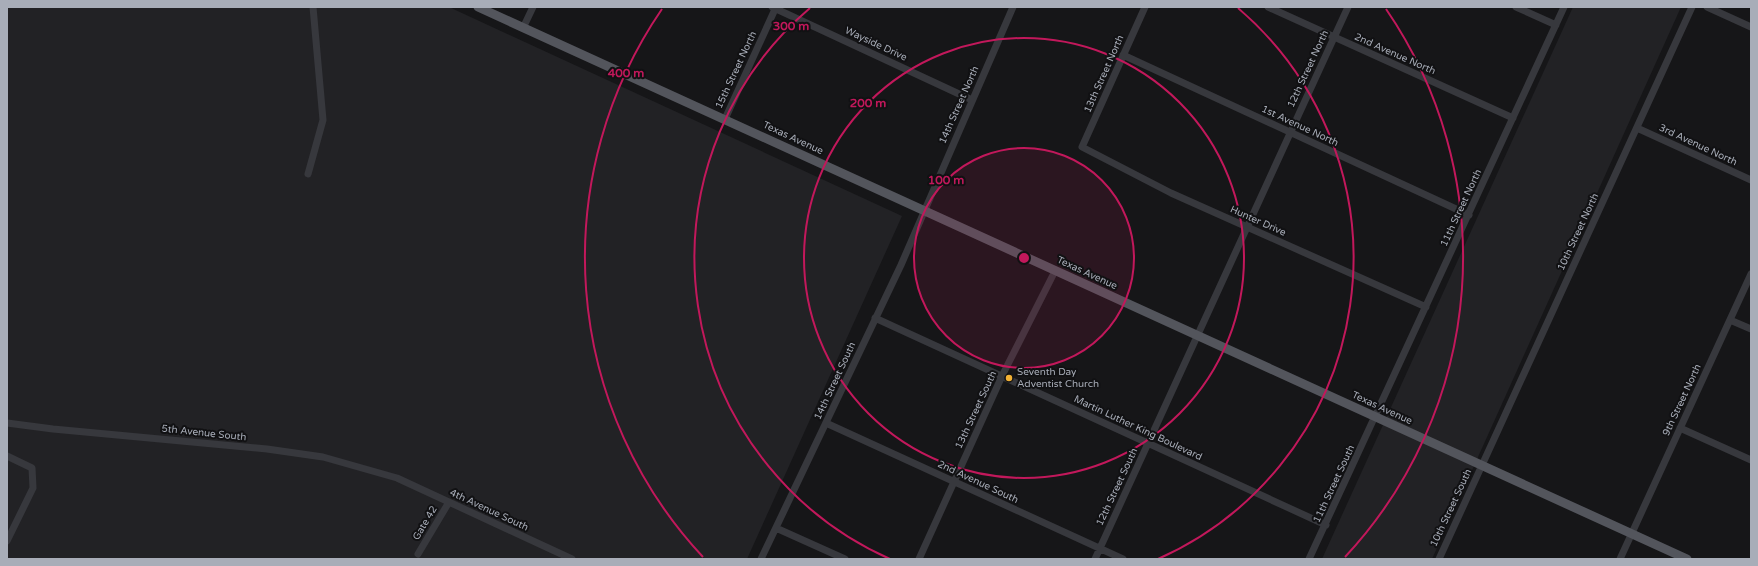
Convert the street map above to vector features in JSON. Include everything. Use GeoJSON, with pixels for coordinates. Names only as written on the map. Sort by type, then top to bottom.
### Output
{"type":"FeatureCollection","features":[{"type":"Feature","properties":{"kind":"main road","name":"Texas Avenue"},"geometry":{"type":"LineString","coordinates":[[478,7],[1687,559]]}},
{"type":"Feature","properties":{"kind":"street"},"geometry":{"type":"LineString","coordinates":[[308,174],[323,120],[313,7]]}},
{"type":"Feature","properties":{"kind":"street"},"geometry":{"type":"LineString","coordinates":[[523,28],[533,7]]}},
{"type":"Feature","properties":{"kind":"street","name":"14th Street North"},"geometry":{"type":"LineString","coordinates":[[924,210],[1013,7]]}},
{"type":"Feature","properties":{"kind":"street","name":"13th Street North"},"geometry":{"type":"LineString","coordinates":[[1084,148],[1082,147],[1145,7]]}},
{"type":"Feature","properties":{"kind":"street","name":"2nd Avenue North"},"geometry":{"type":"LineString","coordinates":[[1268,7],[1513,118]]}},
{"type":"Feature","properties":{"kind":"street","name":"12th Street North"},"geometry":{"type":"LineString","coordinates":[[1197,336],[1348,7]]}},
{"type":"Feature","properties":{"kind":"street"},"geometry":{"type":"LineString","coordinates":[[1516,7],[1556,25]]}},
{"type":"Feature","properties":{"kind":"street","name":"11th Street North"},"geometry":{"type":"LineString","coordinates":[[1376,417],[1564,7]]}},
{"type":"Feature","properties":{"kind":"street","name":"10th Street North"},"geometry":{"type":"LineString","coordinates":[[1482,466],[1692,7]]}},
{"type":"Feature","properties":{"kind":"street"},"geometry":{"type":"LineString","coordinates":[[1707,7],[1751,27]]}},
{"type":"Feature","properties":{"kind":"street","name":"Wayside Drive"},"geometry":{"type":"LineString","coordinates":[[774,8],[972,100]]}},
{"type":"Feature","properties":{"kind":"street","name":"15th Street North"},"geometry":{"type":"LineString","coordinates":[[725,119],[774,8]]}},
{"type":"Feature","properties":{"kind":"street","name":"1st Avenue North"},"geometry":{"type":"LineString","coordinates":[[1123,55],[1469,215]]}},
{"type":"Feature","properties":{"kind":"street","name":"3rd Avenue North"},"geometry":{"type":"LineString","coordinates":[[1637,128],[1751,180]]}},
{"type":"Feature","properties":{"kind":"street","name":"Hunter Drive"},"geometry":{"type":"LineString","coordinates":[[1084,148],[1171,193],[1426,307]]}},
{"type":"Feature","properties":{"kind":"street","name":"14th Street South"},"geometry":{"type":"LineString","coordinates":[[762,559],[876,318],[924,210]]}},
{"type":"Feature","properties":{"kind":"street","name":"13th Street South"},"geometry":{"type":"LineString","coordinates":[[919,559],[1002,376],[1055,271]]}},
{"type":"Feature","properties":{"kind":"street","name":"9th Street North"},"geometry":{"type":"LineString","coordinates":[[1620,559],[1751,274]]}},
{"type":"Feature","properties":{"kind":"street","name":"Martin Luther King Boulevard"},"geometry":{"type":"LineString","coordinates":[[876,318],[1326,525]]}},
{"type":"Feature","properties":{"kind":"street"},"geometry":{"type":"LineString","coordinates":[[1730,320],[1751,329]]}},
{"type":"Feature","properties":{"kind":"street","name":"12th Street South"},"geometry":{"type":"LineString","coordinates":[[1095,559],[1197,336]]}},
{"type":"Feature","properties":{"kind":"street","name":"11th Street South"},"geometry":{"type":"LineString","coordinates":[[1309,559],[1376,417]]}},
{"type":"Feature","properties":{"kind":"street","name":"5th Avenue South"},"geometry":{"type":"LineString","coordinates":[[7,423],[54,430],[267,449],[323,457],[397,478]]}},
{"type":"Feature","properties":{"kind":"street","name":"2nd Avenue South"},"geometry":{"type":"LineString","coordinates":[[826,423],[1123,559]]}},
{"type":"Feature","properties":{"kind":"street"},"geometry":{"type":"LineString","coordinates":[[1680,428],[1751,460]]}},
{"type":"Feature","properties":{"kind":"street"},"geometry":{"type":"LineString","coordinates":[[7,456],[32,468],[33,488],[7,541]]}},
{"type":"Feature","properties":{"kind":"street","name":"10th Street South"},"geometry":{"type":"LineString","coordinates":[[1439,559],[1482,466]]}},
{"type":"Feature","properties":{"kind":"street","name":"4th Avenue South"},"geometry":{"type":"LineString","coordinates":[[397,478],[572,559]]}},
{"type":"Feature","properties":{"kind":"street","name":"Gate 42"},"geometry":{"type":"LineString","coordinates":[[418,554],[449,502]]}},
{"type":"Feature","properties":{"kind":"street"},"geometry":{"type":"LineString","coordinates":[[776,528],[844,559]]}},
{"type":"Feature","properties":{"kind":"shaded area"},"geometry":{"type":"Polygon","coordinates":[[[7,7],[449,7],[902,216],[747,559],[7,559],[7,7]]]}},
{"type":"Feature","properties":{"kind":"shaded area"},"geometry":{"type":"Polygon","coordinates":[[[1573,7],[1681,7],[1432,559],[1322,559],[1573,7]]]}},
{"type":"Feature","properties":{"kind":"place","name":"Seventh Day Adventist Church"},"geometry":{"type":"Point","coordinates":[1009,378]}}]}
